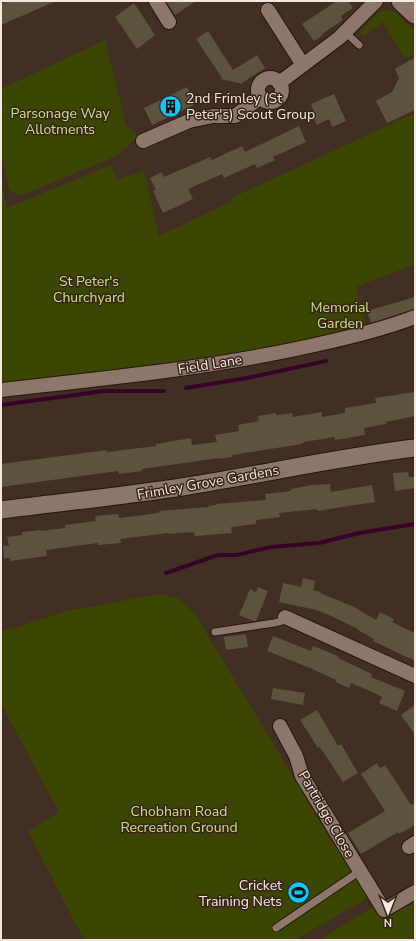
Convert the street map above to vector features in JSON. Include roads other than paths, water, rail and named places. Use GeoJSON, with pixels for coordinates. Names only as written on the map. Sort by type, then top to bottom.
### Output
{"type":"FeatureCollection","features":[{"type":"Feature","properties":{"kind":"main road"},"geometry":{"type":"LineString","coordinates":[[402,1],[415,14]]}},
{"type":"Feature","properties":{"kind":"street"},"geometry":{"type":"LineString","coordinates":[[156,1],[169,22]]}},
{"type":"Feature","properties":{"kind":"street"},"geometry":{"type":"LineString","coordinates":[[143,141],[189,121],[213,116],[236,116],[261,97],[264,100],[272,102],[279,98],[282,90],[280,83],[339,38],[376,1]]}},
{"type":"Feature","properties":{"kind":"street"},"geometry":{"type":"LineString","coordinates":[[268,10],[303,65]]}},
{"type":"Feature","properties":{"kind":"street","name":"Field Lane"},"geometry":{"type":"LineString","coordinates":[[1,390],[183,370],[286,352],[367,333],[415,317]]}},
{"type":"Feature","properties":{"kind":"street","name":"Frimley Grove Gardens"},"geometry":{"type":"LineString","coordinates":[[1,510],[75,500],[131,495],[415,448]]}},
{"type":"Feature","properties":{"kind":"street"},"geometry":{"type":"LineString","coordinates":[[285,617],[415,676]]}},
{"type":"Feature","properties":{"kind":"street","name":"Partridge Close"},"geometry":{"type":"LineString","coordinates":[[280,726],[296,756],[302,776],[384,910],[415,892]]}},
{"type":"Feature","properties":{"kind":"lane"},"geometry":{"type":"LineString","coordinates":[[345,32],[359,45]]}},
{"type":"Feature","properties":{"kind":"lane"},"geometry":{"type":"LineString","coordinates":[[215,632],[274,623],[282,621],[285,617]]}},
{"type":"Feature","properties":{"kind":"lane"},"geometry":{"type":"LineString","coordinates":[[276,928],[360,871]]}},
{"type":"Feature","properties":{"kind":"waterway"},"geometry":{"type":"LineString","coordinates":[[186,388],[247,378],[326,361]]}},
{"type":"Feature","properties":{"kind":"waterway"},"geometry":{"type":"LineString","coordinates":[[1,405],[104,391],[164,391]]}},
{"type":"Feature","properties":{"kind":"waterway"},"geometry":{"type":"LineString","coordinates":[[166,573],[218,555],[237,555],[271,547],[319,543],[359,533],[415,524]]}},
{"type":"Feature","properties":{"kind":"place","name":"2nd Frimley (St Peter's) Scout Group"},"geometry":{"type":"Point","coordinates":[170,106]}},
{"type":"Feature","properties":{"kind":"place","name":"Cricket Training Nets"},"geometry":{"type":"Point","coordinates":[298,893]}},
{"type":"Feature","properties":{"kind":"park label","name":"Parsonage Way Allotments"},"geometry":{"type":"Point","coordinates":[60,122]}},
{"type":"Feature","properties":{"kind":"park label","name":"St Peter's Churchyard"},"geometry":{"type":"Point","coordinates":[89,290]}},
{"type":"Feature","properties":{"kind":"park label","name":"Memorial Garden"},"geometry":{"type":"Point","coordinates":[340,316]}},
{"type":"Feature","properties":{"kind":"park label","name":"Chobham Road Recreation Ground"},"geometry":{"type":"Point","coordinates":[179,820]}}]}
